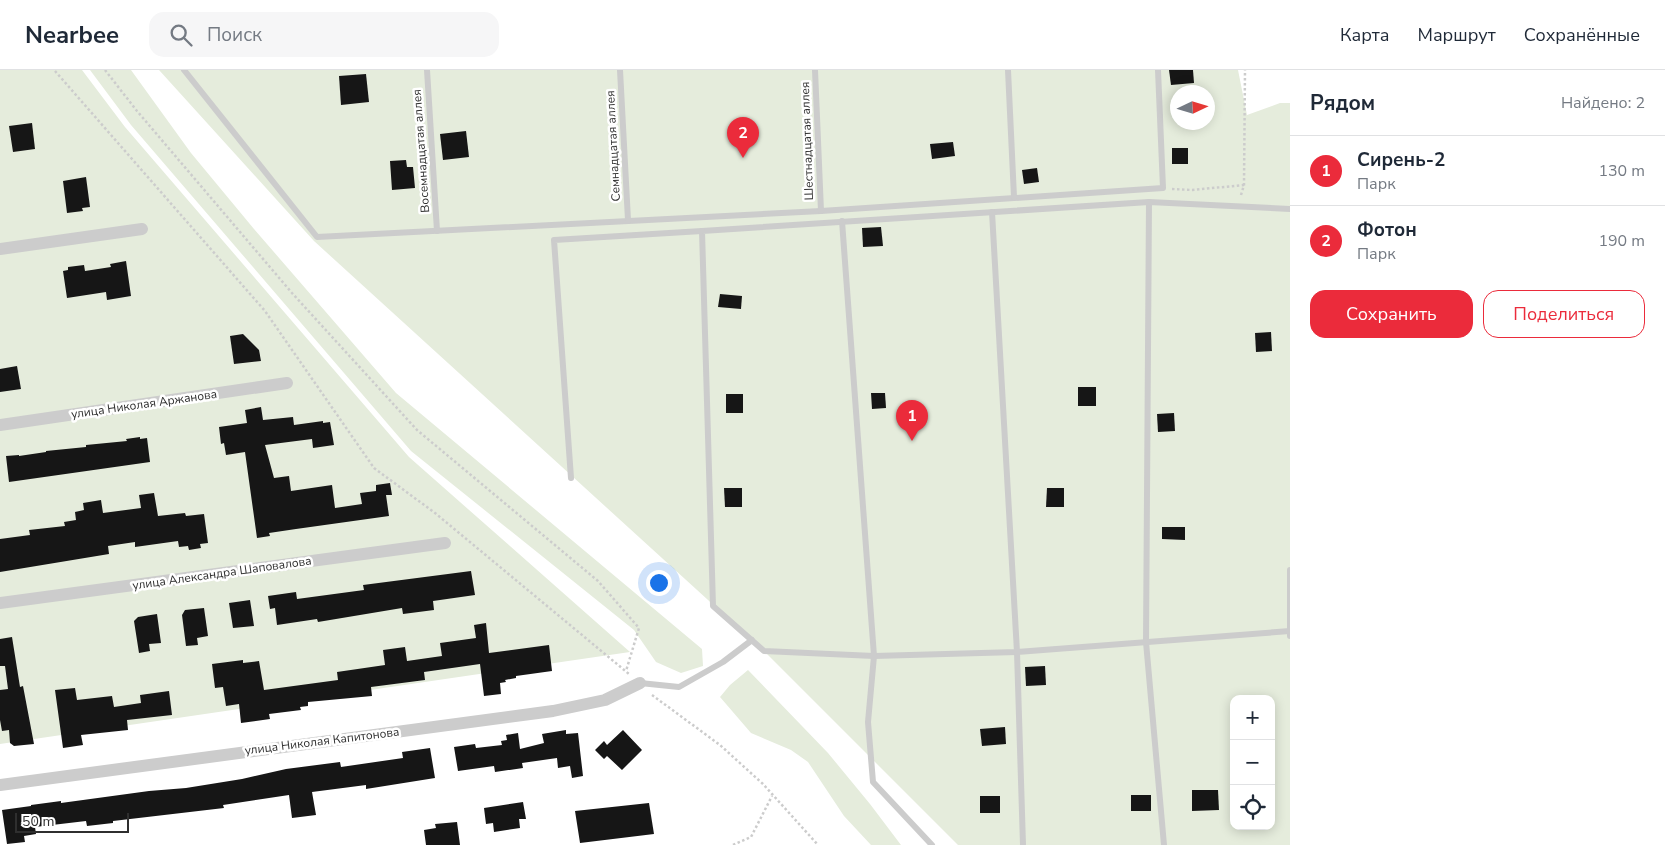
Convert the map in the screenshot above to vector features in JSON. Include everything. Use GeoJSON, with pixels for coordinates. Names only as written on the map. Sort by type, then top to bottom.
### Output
{"type":"FeatureCollection","features":[{"type":"Feature","properties":{"kind":"street"},"geometry":{"type":"LineString","coordinates":[[0,249],[142,229]]}},
{"type":"Feature","properties":{"kind":"street","name":"улица Николая Аржанова"},"geometry":{"type":"LineString","coordinates":[[0,425],[287,383]]}},
{"type":"Feature","properties":{"kind":"street","name":"улица Александра Шаповалова"},"geometry":{"type":"LineString","coordinates":[[0,603],[445,543]]}},
{"type":"Feature","properties":{"kind":"street","name":"улица Николая Капитонова"},"geometry":{"type":"LineString","coordinates":[[0,785],[553,711],[605,700],[640,683]]}},
{"type":"Feature","properties":{"kind":"lane"},"geometry":{"type":"LineString","coordinates":[[184,70],[317,236],[822,211],[1163,188],[1158,70]]}},
{"type":"Feature","properties":{"kind":"lane","name":"Восемнадцатая аллея"},"geometry":{"type":"LineString","coordinates":[[427,70],[437,231]]}},
{"type":"Feature","properties":{"kind":"lane","name":"Семнадцатая аллея"},"geometry":{"type":"LineString","coordinates":[[620,70],[628,220]]}},
{"type":"Feature","properties":{"kind":"lane","name":"Шестнадцатая аллея"},"geometry":{"type":"LineString","coordinates":[[815,70],[822,211]]}},
{"type":"Feature","properties":{"kind":"lane"},"geometry":{"type":"LineString","coordinates":[[1008,70],[1014,197]]}},
{"type":"Feature","properties":{"kind":"lane"},"geometry":{"type":"LineString","coordinates":[[1149,202],[1146,642],[1164,845]]}},
{"type":"Feature","properties":{"kind":"lane"},"geometry":{"type":"LineString","coordinates":[[571,478],[554,240],[1149,202],[1290,209]]}},
{"type":"Feature","properties":{"kind":"lane"},"geometry":{"type":"LineString","coordinates":[[992,212],[1017,652],[1023,845]]}},
{"type":"Feature","properties":{"kind":"lane"},"geometry":{"type":"LineString","coordinates":[[842,221],[874,656],[868,722],[873,782],[932,845]]}},
{"type":"Feature","properties":{"kind":"lane"},"geometry":{"type":"LineString","coordinates":[[702,231],[713,606],[764,651],[874,656],[1017,652],[1290,631]]}},
{"type":"Feature","properties":{"kind":"lane"},"geometry":{"type":"LineString","coordinates":[[1290,570],[1290,636]]}},
{"type":"Feature","properties":{"kind":"lane"},"geometry":{"type":"LineString","coordinates":[[640,683],[679,687],[723,662],[752,640]]}},
{"type":"Feature","properties":{"kind":"path"},"geometry":{"type":"LineString","coordinates":[[105,70],[137,111],[292,293],[417,430],[598,581],[639,628],[626,671]]}},
{"type":"Feature","properties":{"kind":"path"},"geometry":{"type":"LineString","coordinates":[[1245,70],[1244,185],[1241,194],[1248,207]]}},
{"type":"Feature","properties":{"kind":"path"},"geometry":{"type":"LineString","coordinates":[[55,71],[265,311],[374,468],[435,513],[654,696],[720,745],[773,795],[818,845]]}},
{"type":"Feature","properties":{"kind":"path"},"geometry":{"type":"LineString","coordinates":[[1163,188],[1192,190],[1244,185]]}},
{"type":"Feature","properties":{"kind":"path"},"geometry":{"type":"LineString","coordinates":[[734,845],[752,837],[773,795]]}},
{"type":"Feature","properties":{"kind":"green space"},"geometry":{"type":"Polygon","coordinates":[[[0,70],[82,70],[125,127],[409,457],[630,652],[0,744],[0,70]]]}},
{"type":"Feature","properties":{"kind":"green space"},"geometry":{"type":"Polygon","coordinates":[[[90,70],[131,70],[191,153],[396,393],[702,649],[703,666],[681,673],[656,662],[634,630],[411,451],[131,125],[90,70]]]}},
{"type":"Feature","properties":{"kind":"green space"},"geometry":{"type":"Polygon","coordinates":[[[159,70],[1238,70],[1247,115],[1280,103],[1290,103],[1290,845],[958,845],[764,651],[314,241],[159,70]]]}},
{"type":"Feature","properties":{"kind":"green space"},"geometry":{"type":"Polygon","coordinates":[[[748,670],[828,753],[901,845],[871,845],[844,816],[808,762],[791,750],[751,733],[720,697],[730,685],[748,670]]]}},
{"type":"Feature","properties":{"kind":"building"},"geometry":{"type":"Polygon","coordinates":[[[1169,70],[1193,70],[1194,83],[1171,85],[1169,70]]]}},
{"type":"Feature","properties":{"kind":"building"},"geometry":{"type":"Polygon","coordinates":[[[366,74],[369,102],[341,105],[339,76],[366,74]]]}},
{"type":"Feature","properties":{"kind":"building"},"geometry":{"type":"Polygon","coordinates":[[[32,123],[35,149],[13,152],[9,126],[32,123]]]}},
{"type":"Feature","properties":{"kind":"building"},"geometry":{"type":"Polygon","coordinates":[[[466,131],[469,157],[443,160],[440,134],[466,131]]]}},
{"type":"Feature","properties":{"kind":"building"},"geometry":{"type":"Polygon","coordinates":[[[953,142],[955,156],[932,159],[930,144],[953,142]]]}},
{"type":"Feature","properties":{"kind":"building"},"geometry":{"type":"Polygon","coordinates":[[[1172,148],[1188,148],[1188,164],[1172,164],[1172,148]]]}},
{"type":"Feature","properties":{"kind":"building"},"geometry":{"type":"Polygon","coordinates":[[[406,160],[407,167],[413,167],[415,188],[392,190],[390,161],[406,160]]]}},
{"type":"Feature","properties":{"kind":"building"},"geometry":{"type":"Polygon","coordinates":[[[1037,168],[1039,182],[1024,184],[1022,170],[1037,168]]]}},
{"type":"Feature","properties":{"kind":"building"},"geometry":{"type":"Polygon","coordinates":[[[86,177],[90,207],[82,208],[83,211],[67,213],[63,181],[86,177]]]}},
{"type":"Feature","properties":{"kind":"building"},"geometry":{"type":"Polygon","coordinates":[[[881,227],[883,246],[863,247],[862,228],[881,227]]]}},
{"type":"Feature","properties":{"kind":"building"},"geometry":{"type":"Polygon","coordinates":[[[126,261],[131,296],[107,300],[106,292],[67,298],[63,271],[68,270],[68,267],[84,265],[85,271],[111,267],[110,264],[126,261]]]}},
{"type":"Feature","properties":{"kind":"building"},"geometry":{"type":"Polygon","coordinates":[[[720,294],[742,296],[741,309],[718,307],[720,294]]]}},
{"type":"Feature","properties":{"kind":"building"},"geometry":{"type":"Polygon","coordinates":[[[1271,332],[1272,351],[1256,352],[1255,333],[1271,332]]]}},
{"type":"Feature","properties":{"kind":"building"},"geometry":{"type":"Polygon","coordinates":[[[243,334],[259,350],[261,361],[234,364],[230,336],[243,334]]]}},
{"type":"Feature","properties":{"kind":"building"},"geometry":{"type":"Polygon","coordinates":[[[17,366],[21,389],[0,392],[0,369],[17,366]]]}},
{"type":"Feature","properties":{"kind":"building"},"geometry":{"type":"Polygon","coordinates":[[[1078,387],[1096,387],[1096,406],[1078,406],[1078,387]]]}},
{"type":"Feature","properties":{"kind":"building"},"geometry":{"type":"Polygon","coordinates":[[[871,393],[885,393],[886,408],[872,409],[871,393]]]}},
{"type":"Feature","properties":{"kind":"building"},"geometry":{"type":"Polygon","coordinates":[[[726,394],[743,394],[743,413],[726,413],[726,394]]]}},
{"type":"Feature","properties":{"kind":"building"},"geometry":{"type":"Polygon","coordinates":[[[261,407],[263,420],[293,417],[294,425],[323,421],[323,423],[330,422],[334,445],[313,448],[312,439],[265,445],[274,478],[289,476],[291,491],[332,485],[335,508],[362,504],[360,493],[376,491],[376,485],[390,483],[392,495],[386,495],[389,516],[269,533],[270,536],[257,538],[245,452],[226,455],[224,443],[221,444],[219,427],[247,423],[245,410],[261,407]]]}},
{"type":"Feature","properties":{"kind":"building"},"geometry":{"type":"Polygon","coordinates":[[[1174,413],[1175,431],[1158,432],[1157,414],[1174,413]]]}},
{"type":"Feature","properties":{"kind":"building"},"geometry":{"type":"Polygon","coordinates":[[[140,437],[140,439],[147,438],[150,462],[9,482],[6,456],[86,447],[86,445],[127,441],[126,439],[140,437]]]}},
{"type":"Feature","properties":{"kind":"building"},"geometry":{"type":"Polygon","coordinates":[[[724,488],[742,488],[742,507],[725,507],[724,488]]]}},
{"type":"Feature","properties":{"kind":"building"},"geometry":{"type":"Polygon","coordinates":[[[1047,488],[1064,488],[1064,507],[1046,507],[1047,488]]]}},
{"type":"Feature","properties":{"kind":"building"},"geometry":{"type":"Polygon","coordinates":[[[154,493],[158,516],[185,513],[186,516],[204,514],[208,543],[200,544],[201,548],[189,550],[188,546],[179,547],[178,541],[135,547],[135,542],[108,546],[109,554],[0,572],[0,539],[30,535],[29,530],[65,526],[64,522],[76,520],[75,512],[84,510],[83,503],[101,500],[103,513],[141,508],[139,495],[154,493]]]}},
{"type":"Feature","properties":{"kind":"building"},"geometry":{"type":"Polygon","coordinates":[[[1162,527],[1185,527],[1185,540],[1162,539],[1162,527]]]}},
{"type":"Feature","properties":{"kind":"building"},"geometry":{"type":"Polygon","coordinates":[[[471,571],[475,595],[433,601],[434,610],[403,614],[402,608],[318,622],[317,619],[277,625],[275,608],[270,609],[268,596],[296,592],[297,599],[364,590],[363,585],[471,571]]]}},
{"type":"Feature","properties":{"kind":"building"},"geometry":{"type":"Polygon","coordinates":[[[250,600],[254,626],[233,628],[229,603],[250,600]]]}},
{"type":"Feature","properties":{"kind":"building"},"geometry":{"type":"Polygon","coordinates":[[[204,608],[208,636],[197,638],[198,645],[186,646],[182,615],[185,610],[204,608]]]}},
{"type":"Feature","properties":{"kind":"building"},"geometry":{"type":"Polygon","coordinates":[[[157,614],[161,643],[149,644],[150,651],[139,653],[134,621],[138,617],[157,614]]]}},
{"type":"Feature","properties":{"kind":"building"},"geometry":{"type":"Polygon","coordinates":[[[486,623],[489,653],[549,645],[552,671],[516,676],[516,678],[505,680],[506,682],[500,683],[501,694],[484,696],[480,664],[424,672],[425,680],[371,687],[372,696],[308,702],[308,706],[300,707],[301,710],[269,714],[270,719],[241,723],[239,704],[226,706],[223,687],[215,688],[212,664],[243,660],[243,663],[259,661],[264,690],[338,680],[337,672],[385,665],[383,650],[405,647],[407,661],[442,656],[440,643],[476,638],[474,625],[486,623]]]}},
{"type":"Feature","properties":{"kind":"building"},"geometry":{"type":"Polygon","coordinates":[[[12,637],[20,687],[23,686],[34,744],[14,746],[10,743],[9,730],[2,731],[0,690],[8,689],[5,666],[0,666],[0,639],[12,637]]]}},
{"type":"Feature","properties":{"kind":"building"},"geometry":{"type":"Polygon","coordinates":[[[1045,666],[1046,685],[1026,686],[1025,667],[1045,666]]]}},
{"type":"Feature","properties":{"kind":"building"},"geometry":{"type":"Polygon","coordinates":[[[75,688],[77,700],[112,696],[114,707],[141,703],[140,695],[169,691],[172,715],[127,720],[128,730],[81,735],[83,745],[63,748],[55,690],[75,688]]]}},
{"type":"Feature","properties":{"kind":"building"},"geometry":{"type":"Polygon","coordinates":[[[1005,727],[1006,744],[982,746],[980,729],[1005,727]]]}},
{"type":"Feature","properties":{"kind":"building"},"geometry":{"type":"Polygon","coordinates":[[[566,730],[566,734],[578,733],[583,776],[572,778],[570,766],[558,768],[557,758],[522,763],[523,768],[495,772],[494,766],[458,771],[454,747],[475,744],[476,748],[502,745],[501,741],[507,740],[506,735],[518,733],[520,749],[544,743],[542,734],[566,730]]]}},
{"type":"Feature","properties":{"kind":"building"},"geometry":{"type":"Polygon","coordinates":[[[623,730],[642,750],[622,770],[607,756],[604,759],[595,750],[604,741],[607,745],[623,730]]]}},
{"type":"Feature","properties":{"kind":"building"},"geometry":{"type":"Polygon","coordinates":[[[430,748],[435,778],[366,789],[366,785],[312,792],[316,815],[292,818],[289,795],[223,805],[224,808],[113,821],[113,823],[87,826],[86,821],[35,827],[36,834],[24,836],[25,842],[7,844],[2,810],[61,801],[61,803],[186,788],[242,779],[286,769],[340,762],[341,767],[403,758],[402,752],[430,748]]]}},
{"type":"Feature","properties":{"kind":"building"},"geometry":{"type":"Polygon","coordinates":[[[1192,790],[1218,790],[1219,810],[1192,811],[1192,790]]]}},
{"type":"Feature","properties":{"kind":"building"},"geometry":{"type":"Polygon","coordinates":[[[1131,795],[1151,795],[1151,811],[1131,811],[1131,795]]]}},
{"type":"Feature","properties":{"kind":"building"},"geometry":{"type":"Polygon","coordinates":[[[980,796],[1000,796],[1000,813],[980,813],[980,796]]]}},
{"type":"Feature","properties":{"kind":"building"},"geometry":{"type":"Polygon","coordinates":[[[523,802],[526,819],[519,819],[520,828],[494,832],[493,823],[486,824],[484,808],[523,802]]]}},
{"type":"Feature","properties":{"kind":"building"},"geometry":{"type":"Polygon","coordinates":[[[649,803],[654,834],[580,843],[575,811],[649,803]]]}},
{"type":"Feature","properties":{"kind":"building"},"geometry":{"type":"Polygon","coordinates":[[[457,822],[460,845],[426,845],[424,830],[436,828],[435,824],[457,822]]]}},
{"type":"Feature","properties":{"kind":"place","name":"Фотон"},"geometry":{"type":"Point","coordinates":[743,158]}},
{"type":"Feature","properties":{"kind":"place","name":"Сирень-2"},"geometry":{"type":"Point","coordinates":[912,441]}}]}
